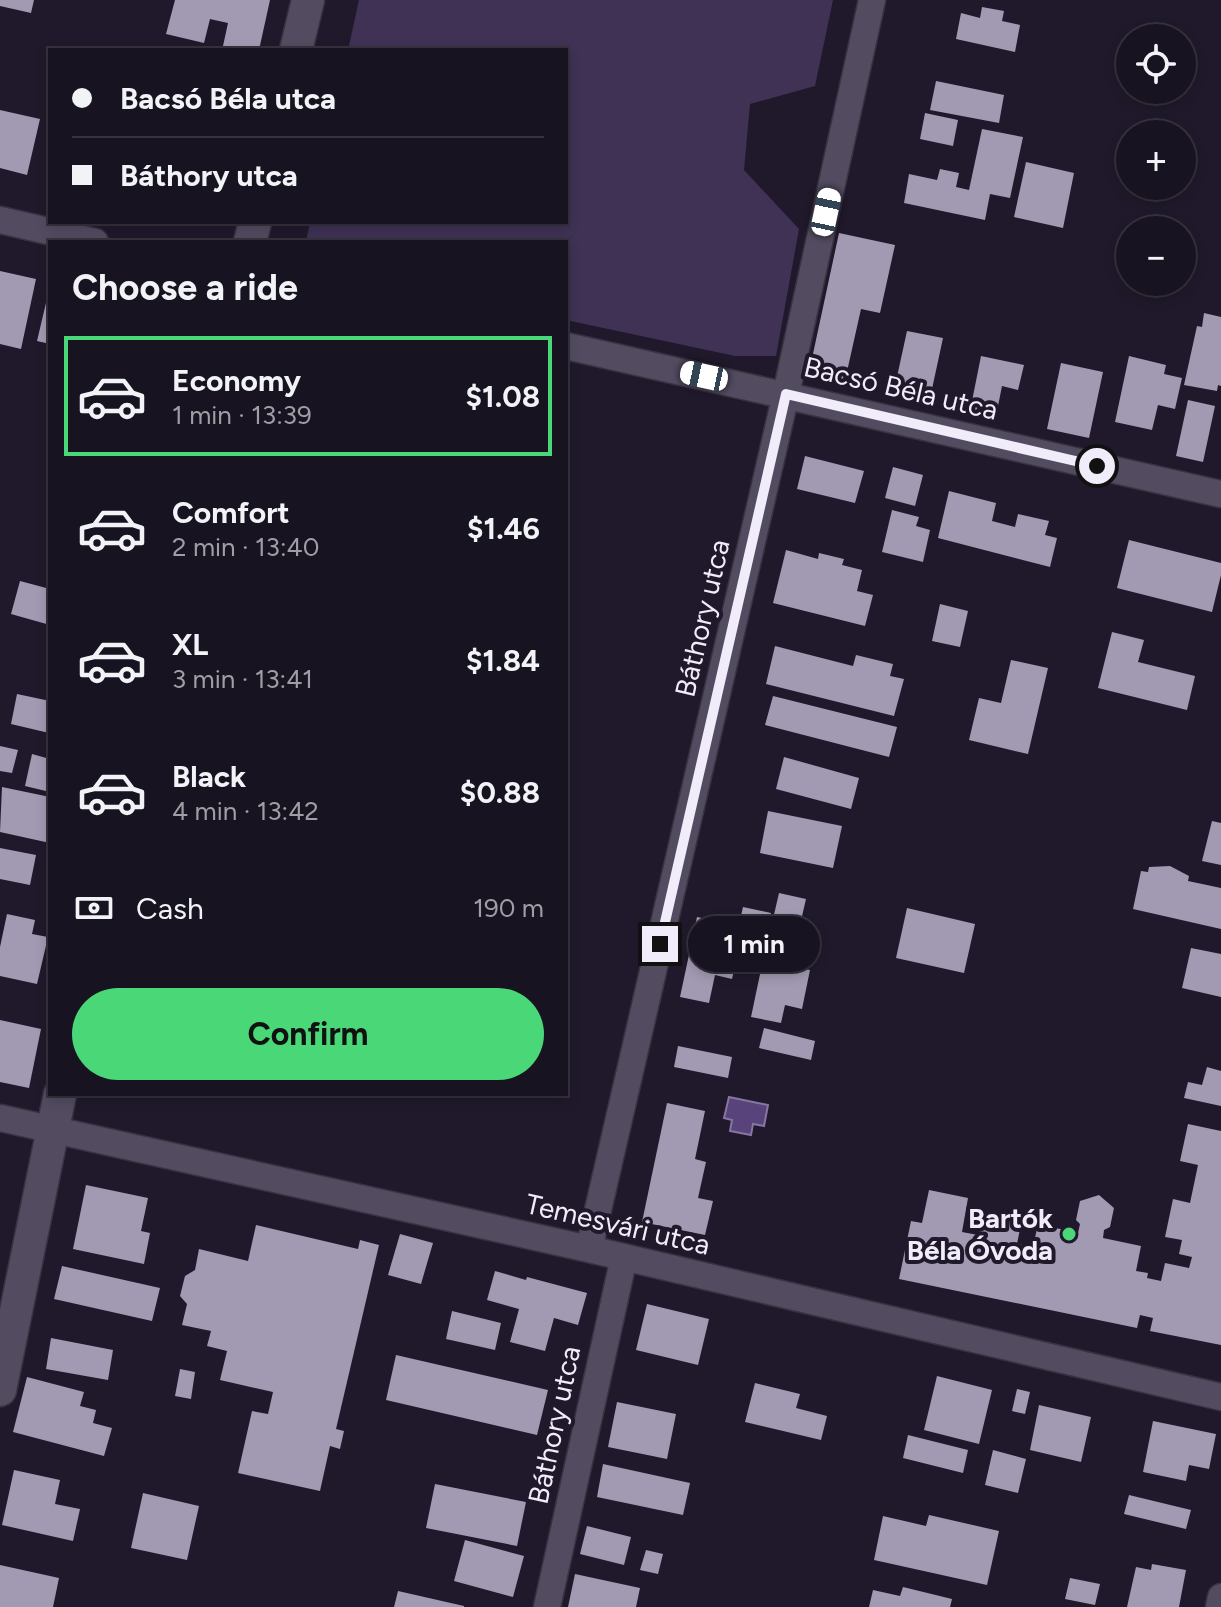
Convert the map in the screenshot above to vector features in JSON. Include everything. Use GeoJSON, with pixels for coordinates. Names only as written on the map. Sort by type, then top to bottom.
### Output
{"type":"FeatureCollection","features":[{"type":"Feature","properties":{"kind":"street"},"geometry":{"type":"LineString","coordinates":[[296,48],[308,0]]}},
{"type":"Feature","properties":{"kind":"street","name":"Báthory utca"},"geometry":{"type":"LineString","coordinates":[[589,1249],[786,394],[872,0]]}},
{"type":"Feature","properties":{"kind":"street"},"geometry":{"type":"LineString","coordinates":[[0,220],[86,240]]}},
{"type":"Feature","properties":{"kind":"street","name":"Bacsó Béla utca"},"geometry":{"type":"LineString","coordinates":[[568,346],[1221,494]]}},
{"type":"Feature","properties":{"kind":"street"},"geometry":{"type":"LineString","coordinates":[[0,1390],[60,1096]]}},
{"type":"Feature","properties":{"kind":"street","name":"Temesvári utca"},"geometry":{"type":"LineString","coordinates":[[0,1118],[589,1249],[1221,1397]]}},
{"type":"Feature","properties":{"kind":"street","name":"Báthory utca"},"geometry":{"type":"LineString","coordinates":[[547,1607],[624,1257]]}},
{"type":"Feature","properties":{"kind":"street"},"geometry":{"type":"LineString","coordinates":[[1219,1607],[1221,1597]]}},
{"type":"Feature","properties":{"kind":"shaded area"},"geometry":{"type":"Polygon","coordinates":[[[359,0],[833,0],[815,86],[750,104],[744,170],[799,229],[776,356],[735,356],[568,320],[568,240],[306,240],[310,224],[568,224],[568,48],[348,48],[359,0]]]}},
{"type":"Feature","properties":{"kind":"shaded area"},"geometry":{"type":"Polygon","coordinates":[[[729,1097],[768,1105],[764,1126],[753,1124],[751,1135],[730,1131],[732,1120],[724,1118],[729,1097]]]}},
{"type":"Feature","properties":{"kind":"building"},"geometry":{"type":"Polygon","coordinates":[[[0,0],[34,0],[31,13],[0,6],[0,0]]]}},
{"type":"Feature","properties":{"kind":"building"},"geometry":{"type":"Polygon","coordinates":[[[175,0],[270,0],[259,48],[223,46],[228,23],[210,19],[204,43],[166,34],[175,0]]]}},
{"type":"Feature","properties":{"kind":"building"},"geometry":{"type":"Polygon","coordinates":[[[982,7],[1004,11],[1002,21],[1020,25],[1015,52],[956,39],[961,13],[980,18],[982,7]]]}},
{"type":"Feature","properties":{"kind":"building"},"geometry":{"type":"Polygon","coordinates":[[[936,81],[1004,95],[999,123],[930,110],[936,81]]]}},
{"type":"Feature","properties":{"kind":"building"},"geometry":{"type":"Polygon","coordinates":[[[0,110],[40,119],[27,175],[0,168],[0,110]]]}},
{"type":"Feature","properties":{"kind":"building"},"geometry":{"type":"Polygon","coordinates":[[[925,113],[958,120],[953,146],[920,139],[925,113]]]}},
{"type":"Feature","properties":{"kind":"building"},"geometry":{"type":"Polygon","coordinates":[[[982,129],[1023,137],[1010,198],[990,194],[985,220],[904,203],[909,174],[937,180],[940,169],[959,173],[956,187],[969,190],[982,129]]]}},
{"type":"Feature","properties":{"kind":"building"},"geometry":{"type":"Polygon","coordinates":[[[1026,162],[1074,173],[1063,228],[1014,217],[1026,162]]]}},
{"type":"Feature","properties":{"kind":"building"},"geometry":{"type":"Polygon","coordinates":[[[839,233],[895,245],[880,313],[861,309],[844,385],[808,377],[839,233]]]}},
{"type":"Feature","properties":{"kind":"building"},"geometry":{"type":"Polygon","coordinates":[[[0,271],[36,279],[21,349],[0,344],[0,271]]]}},
{"type":"Feature","properties":{"kind":"building"},"geometry":{"type":"Polygon","coordinates":[[[48,294],[48,344],[37,341],[48,294]]]}},
{"type":"Feature","properties":{"kind":"building"},"geometry":{"type":"Polygon","coordinates":[[[1204,313],[1221,317],[1221,386],[1218,385],[1217,391],[1184,385],[1197,326],[1202,327],[1204,313]]]}},
{"type":"Feature","properties":{"kind":"building"},"geometry":{"type":"Polygon","coordinates":[[[907,331],[943,338],[929,403],[893,395],[907,331]]]}},
{"type":"Feature","properties":{"kind":"building"},"geometry":{"type":"Polygon","coordinates":[[[981,356],[1024,365],[1018,390],[1002,386],[996,416],[970,411],[981,356]]]}},
{"type":"Feature","properties":{"kind":"building"},"geometry":{"type":"Polygon","coordinates":[[[1129,356],[1166,365],[1164,374],[1182,378],[1175,409],[1158,405],[1152,430],[1115,422],[1129,356]]]}},
{"type":"Feature","properties":{"kind":"building"},"geometry":{"type":"Polygon","coordinates":[[[1061,363],[1103,372],[1089,438],[1047,429],[1061,363]]]}},
{"type":"Feature","properties":{"kind":"building"},"geometry":{"type":"Polygon","coordinates":[[[1188,400],[1215,406],[1203,462],[1176,456],[1188,400]]]}},
{"type":"Feature","properties":{"kind":"building"},"geometry":{"type":"Polygon","coordinates":[[[805,456],[864,471],[855,503],[797,489],[805,456]]]}},
{"type":"Feature","properties":{"kind":"building"},"geometry":{"type":"Polygon","coordinates":[[[893,467],[923,475],[915,506],[885,498],[893,467]]]}},
{"type":"Feature","properties":{"kind":"building"},"geometry":{"type":"Polygon","coordinates":[[[949,491],[996,503],[992,521],[1015,527],[1018,514],[1049,521],[1045,535],[1057,538],[1050,567],[938,538],[949,491]]]}},
{"type":"Feature","properties":{"kind":"building"},"geometry":{"type":"Polygon","coordinates":[[[892,510],[919,517],[916,526],[930,530],[923,562],[882,552],[892,510]]]}},
{"type":"Feature","properties":{"kind":"building"},"geometry":{"type":"Polygon","coordinates":[[[1129,540],[1221,563],[1212,612],[1117,588],[1129,540]]]}},
{"type":"Feature","properties":{"kind":"building"},"geometry":{"type":"Polygon","coordinates":[[[786,550],[818,559],[819,553],[844,559],[842,565],[862,570],[857,591],[873,595],[865,626],[773,603],[786,550]]]}},
{"type":"Feature","properties":{"kind":"building"},"geometry":{"type":"Polygon","coordinates":[[[20,581],[48,588],[48,624],[11,614],[20,581]]]}},
{"type":"Feature","properties":{"kind":"building"},"geometry":{"type":"Polygon","coordinates":[[[940,604],[968,611],[960,647],[932,641],[940,604]]]}},
{"type":"Feature","properties":{"kind":"building"},"geometry":{"type":"Polygon","coordinates":[[[1112,632],[1144,640],[1138,662],[1195,676],[1187,710],[1098,688],[1112,632]]]}},
{"type":"Feature","properties":{"kind":"building"},"geometry":{"type":"Polygon","coordinates":[[[775,646],[853,666],[856,655],[893,664],[890,676],[904,679],[894,716],[766,684],[775,646]]]}},
{"type":"Feature","properties":{"kind":"building"},"geometry":{"type":"Polygon","coordinates":[[[1011,660],[1048,668],[1028,754],[969,740],[979,698],[1001,703],[1011,660]]]}},
{"type":"Feature","properties":{"kind":"building"},"geometry":{"type":"Polygon","coordinates":[[[17,694],[48,701],[48,733],[11,724],[17,694]]]}},
{"type":"Feature","properties":{"kind":"building"},"geometry":{"type":"Polygon","coordinates":[[[773,696],[897,727],[889,757],[765,725],[773,696]]]}},
{"type":"Feature","properties":{"kind":"building"},"geometry":{"type":"Polygon","coordinates":[[[0,746],[18,750],[12,773],[0,771],[0,746]]]}},
{"type":"Feature","properties":{"kind":"building"},"geometry":{"type":"Polygon","coordinates":[[[32,754],[48,758],[48,792],[25,786],[32,754]]]}},
{"type":"Feature","properties":{"kind":"building"},"geometry":{"type":"Polygon","coordinates":[[[784,757],[859,778],[851,809],[776,789],[784,757]]]}},
{"type":"Feature","properties":{"kind":"building"},"geometry":{"type":"Polygon","coordinates":[[[2,787],[48,797],[48,843],[0,832],[2,787]]]}},
{"type":"Feature","properties":{"kind":"building"},"geometry":{"type":"Polygon","coordinates":[[[768,811],[842,826],[833,868],[760,853],[768,811]]]}},
{"type":"Feature","properties":{"kind":"building"},"geometry":{"type":"Polygon","coordinates":[[[1212,821],[1221,823],[1221,865],[1202,861],[1212,821]]]}},
{"type":"Feature","properties":{"kind":"building"},"geometry":{"type":"Polygon","coordinates":[[[0,848],[36,855],[30,885],[0,879],[0,848]]]}},
{"type":"Feature","properties":{"kind":"building"},"geometry":{"type":"Polygon","coordinates":[[[1170,866],[1189,876],[1188,881],[1221,888],[1221,929],[1133,909],[1141,871],[1148,872],[1149,867],[1170,866]]]}},
{"type":"Feature","properties":{"kind":"building"},"geometry":{"type":"Polygon","coordinates":[[[779,893],[806,899],[800,925],[773,919],[779,893]]]}},
{"type":"Feature","properties":{"kind":"building"},"geometry":{"type":"Polygon","coordinates":[[[743,907],[771,913],[761,957],[733,951],[743,907]]]}},
{"type":"Feature","properties":{"kind":"building"},"geometry":{"type":"Polygon","coordinates":[[[907,908],[975,924],[964,973],[896,958],[907,908]]]}},
{"type":"Feature","properties":{"kind":"building"},"geometry":{"type":"Polygon","coordinates":[[[7,914],[35,920],[32,934],[48,937],[37,984],[0,976],[0,947],[7,914]]]}},
{"type":"Feature","properties":{"kind":"building"},"geometry":{"type":"Polygon","coordinates":[[[697,917],[726,923],[719,953],[737,957],[732,979],[715,975],[709,1003],[680,997],[697,917]]]}},
{"type":"Feature","properties":{"kind":"building"},"geometry":{"type":"Polygon","coordinates":[[[1191,948],[1221,954],[1221,997],[1182,988],[1191,948]]]}},
{"type":"Feature","properties":{"kind":"building"},"geometry":{"type":"Polygon","coordinates":[[[763,960],[810,970],[802,1009],[785,1005],[781,1023],[751,1017],[763,960]]]}},
{"type":"Feature","properties":{"kind":"building"},"geometry":{"type":"Polygon","coordinates":[[[0,1020],[41,1029],[29,1088],[0,1082],[0,1020]]]}},
{"type":"Feature","properties":{"kind":"building"},"geometry":{"type":"Polygon","coordinates":[[[764,1028],[815,1041],[811,1060],[759,1048],[764,1028]]]}},
{"type":"Feature","properties":{"kind":"building"},"geometry":{"type":"Polygon","coordinates":[[[678,1046],[732,1057],[728,1078],[674,1067],[678,1046]]]}},
{"type":"Feature","properties":{"kind":"building"},"geometry":{"type":"Polygon","coordinates":[[[1207,1067],[1221,1071],[1221,1106],[1184,1098],[1188,1082],[1202,1085],[1207,1067]]]}},
{"type":"Feature","properties":{"kind":"building"},"geometry":{"type":"Polygon","coordinates":[[[667,1103],[705,1111],[695,1159],[706,1162],[698,1198],[713,1201],[705,1235],[642,1222],[667,1103]]]}},
{"type":"Feature","properties":{"kind":"building","name":"Bartók Béla Óvoda"},"geometry":{"type":"Polygon","coordinates":[[[1188,1124],[1221,1131],[1221,1345],[1150,1331],[1153,1318],[1140,1315],[1137,1328],[899,1279],[911,1221],[922,1223],[929,1190],[968,1198],[962,1232],[978,1235],[983,1211],[1022,1219],[1017,1244],[1033,1247],[1038,1224],[1078,1233],[1080,1224],[1076,1220],[1080,1201],[1099,1195],[1114,1208],[1110,1227],[1104,1230],[1103,1238],[1141,1246],[1136,1271],[1148,1273],[1147,1278],[1161,1281],[1165,1263],[1189,1268],[1192,1257],[1179,1254],[1182,1240],[1165,1237],[1173,1199],[1190,1203],[1198,1165],[1180,1161],[1188,1124]]]}},
{"type":"Feature","properties":{"kind":"building"},"geometry":{"type":"Polygon","coordinates":[[[86,1185],[148,1198],[141,1231],[150,1233],[144,1264],[73,1249],[86,1185]]]}},
{"type":"Feature","properties":{"kind":"building"},"geometry":{"type":"Polygon","coordinates":[[[256,1225],[358,1249],[360,1240],[379,1245],[336,1429],[344,1431],[340,1449],[330,1446],[320,1491],[238,1473],[252,1411],[268,1414],[273,1392],[220,1380],[227,1351],[207,1346],[211,1331],[182,1325],[187,1304],[180,1296],[185,1276],[195,1270],[199,1249],[248,1261],[256,1225]]]}},
{"type":"Feature","properties":{"kind":"building"},"geometry":{"type":"Polygon","coordinates":[[[400,1234],[433,1243],[421,1284],[388,1275],[400,1234]]]}},
{"type":"Feature","properties":{"kind":"building"},"geometry":{"type":"Polygon","coordinates":[[[62,1266],[160,1288],[152,1321],[54,1299],[62,1266]]]}},
{"type":"Feature","properties":{"kind":"building"},"geometry":{"type":"Polygon","coordinates":[[[495,1271],[587,1293],[578,1325],[554,1318],[545,1351],[510,1342],[519,1309],[487,1300],[495,1271]]]}},
{"type":"Feature","properties":{"kind":"building"},"geometry":{"type":"Polygon","coordinates":[[[647,1304],[709,1319],[698,1365],[636,1350],[647,1304]]]}},
{"type":"Feature","properties":{"kind":"building"},"geometry":{"type":"Polygon","coordinates":[[[452,1311],[501,1323],[495,1350],[446,1339],[452,1311]]]}},
{"type":"Feature","properties":{"kind":"building"},"geometry":{"type":"Polygon","coordinates":[[[51,1338],[113,1350],[108,1380],[46,1369],[51,1338]]]}},
{"type":"Feature","properties":{"kind":"building"},"geometry":{"type":"Polygon","coordinates":[[[396,1355],[548,1390],[537,1435],[386,1400],[396,1355]]]}},
{"type":"Feature","properties":{"kind":"building"},"geometry":{"type":"Polygon","coordinates":[[[180,1369],[195,1372],[191,1399],[175,1396],[180,1369]]]}},
{"type":"Feature","properties":{"kind":"building"},"geometry":{"type":"Polygon","coordinates":[[[937,1376],[992,1390],[979,1444],[924,1430],[937,1376]]]}},
{"type":"Feature","properties":{"kind":"building"},"geometry":{"type":"Polygon","coordinates":[[[27,1377],[84,1392],[80,1406],[96,1410],[93,1423],[112,1428],[104,1456],[13,1432],[27,1377]]]}},
{"type":"Feature","properties":{"kind":"building"},"geometry":{"type":"Polygon","coordinates":[[[755,1383],[800,1394],[796,1408],[827,1416],[821,1440],[745,1422],[755,1383]]]}},
{"type":"Feature","properties":{"kind":"building"},"geometry":{"type":"Polygon","coordinates":[[[1017,1389],[1030,1392],[1025,1414],[1012,1411],[1017,1389]]]}},
{"type":"Feature","properties":{"kind":"building"},"geometry":{"type":"Polygon","coordinates":[[[617,1402],[676,1414],[667,1459],[608,1447],[617,1402]]]}},
{"type":"Feature","properties":{"kind":"building"},"geometry":{"type":"Polygon","coordinates":[[[1039,1405],[1091,1417],[1081,1462],[1030,1450],[1039,1405]]]}},
{"type":"Feature","properties":{"kind":"building"},"geometry":{"type":"Polygon","coordinates":[[[1153,1421],[1216,1434],[1209,1469],[1189,1465],[1186,1481],[1143,1472],[1153,1421]]]}},
{"type":"Feature","properties":{"kind":"building"},"geometry":{"type":"Polygon","coordinates":[[[908,1435],[968,1450],[963,1473],[903,1458],[908,1435]]]}},
{"type":"Feature","properties":{"kind":"building"},"geometry":{"type":"Polygon","coordinates":[[[993,1450],[1026,1459],[1018,1493],[985,1485],[993,1450]]]}},
{"type":"Feature","properties":{"kind":"building"},"geometry":{"type":"Polygon","coordinates":[[[603,1464],[690,1483],[683,1515],[597,1497],[603,1464]]]}},
{"type":"Feature","properties":{"kind":"building"},"geometry":{"type":"Polygon","coordinates":[[[14,1470],[60,1480],[55,1504],[80,1509],[73,1541],[2,1525],[14,1470]]]}},
{"type":"Feature","properties":{"kind":"building"},"geometry":{"type":"Polygon","coordinates":[[[435,1484],[526,1502],[517,1546],[426,1528],[435,1484]]]}},
{"type":"Feature","properties":{"kind":"building"},"geometry":{"type":"Polygon","coordinates":[[[143,1493],[199,1506],[187,1560],[131,1548],[143,1493]]]}},
{"type":"Feature","properties":{"kind":"building"},"geometry":{"type":"Polygon","coordinates":[[[1129,1495],[1191,1510],[1186,1529],[1124,1514],[1129,1495]]]}},
{"type":"Feature","properties":{"kind":"building"},"geometry":{"type":"Polygon","coordinates":[[[929,1515],[999,1531],[987,1585],[874,1560],[883,1516],[926,1526],[929,1515]]]}},
{"type":"Feature","properties":{"kind":"building"},"geometry":{"type":"Polygon","coordinates":[[[587,1526],[631,1537],[624,1565],[580,1554],[587,1526]]]}},
{"type":"Feature","properties":{"kind":"building"},"geometry":{"type":"Polygon","coordinates":[[[465,1540],[524,1556],[513,1597],[454,1581],[465,1540]]]}},
{"type":"Feature","properties":{"kind":"building"},"geometry":{"type":"Polygon","coordinates":[[[646,1550],[663,1554],[658,1574],[640,1570],[646,1550]]]}},
{"type":"Feature","properties":{"kind":"building"},"geometry":{"type":"Polygon","coordinates":[[[1152,1564],[1186,1570],[1179,1607],[1127,1607],[1136,1567],[1151,1570],[1152,1564]]]}},
{"type":"Feature","properties":{"kind":"building"},"geometry":{"type":"Polygon","coordinates":[[[0,1565],[59,1578],[53,1607],[0,1607],[0,1565]]]}},
{"type":"Feature","properties":{"kind":"building"},"geometry":{"type":"Polygon","coordinates":[[[575,1574],[640,1588],[636,1607],[568,1607],[575,1574]]]}},
{"type":"Feature","properties":{"kind":"building"},"geometry":{"type":"Polygon","coordinates":[[[1070,1578],[1100,1584],[1095,1605],[1065,1599],[1070,1578]]]}},
{"type":"Feature","properties":{"kind":"building"},"geometry":{"type":"Polygon","coordinates":[[[903,1587],[952,1599],[950,1607],[869,1607],[873,1590],[900,1596],[903,1587]]]}},
{"type":"Feature","properties":{"kind":"building"},"geometry":{"type":"Polygon","coordinates":[[[398,1591],[464,1606],[464,1607],[394,1607],[398,1591]]]}},
{"type":"Feature","properties":{"kind":"place","name":"Bartók Béla Óvoda"},"geometry":{"type":"Point","coordinates":[1069,1234]}},
{"type":"Feature","properties":{"kind":"route"},"geometry":{"type":"LineString","coordinates":[[660,944],[786,394],[1097,466]]}}]}
